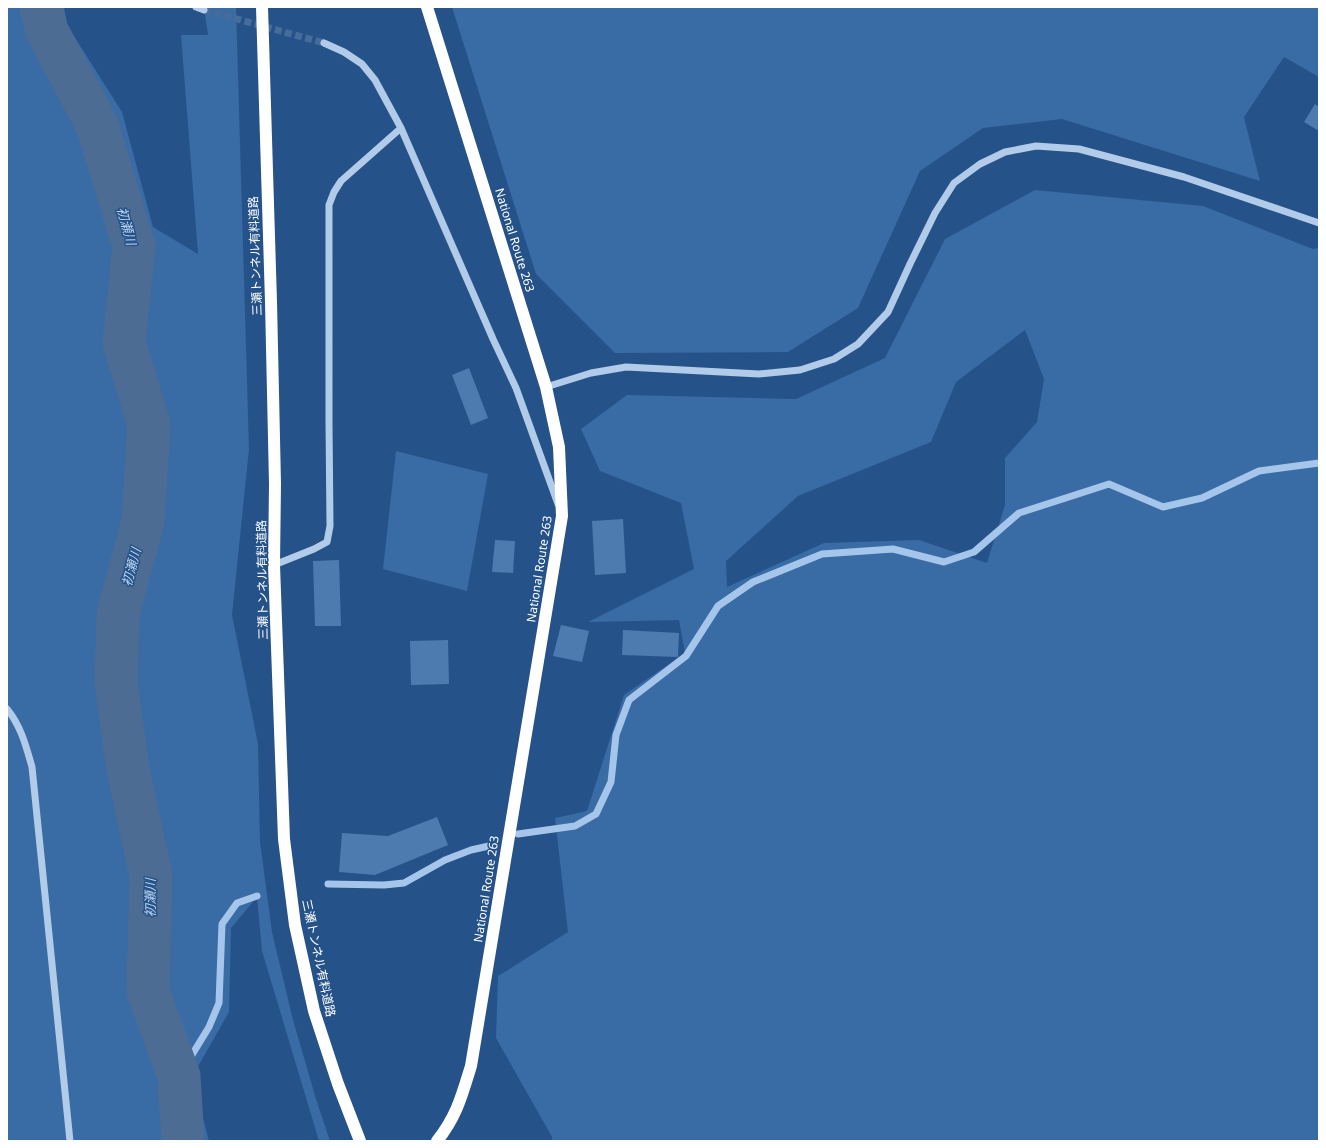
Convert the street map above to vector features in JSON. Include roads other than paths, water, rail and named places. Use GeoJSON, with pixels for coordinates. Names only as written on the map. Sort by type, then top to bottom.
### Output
{"type":"FeatureCollection","features":[{"type":"Feature","properties":{"kind":"highway","name":"三瀬トンネル有料道路"},"geometry":{"type":"LineString","coordinates":[[262,7],[275,468],[274,565],[284,839],[295,925],[314,1010],[338,1084],[360,1141]]}},
{"type":"Feature","properties":{"kind":"highway","name":"National Route 263"},"geometry":{"type":"LineString","coordinates":[[427,7],[546,387],[558,447],[562,516],[471,1066],[462,1098],[448,1127],[436,1141]]}},
{"type":"Feature","properties":{"kind":"street"},"geometry":{"type":"LineString","coordinates":[[196,7],[204,10]]}},
{"type":"Feature","properties":{"kind":"street"},"geometry":{"type":"LineString","coordinates":[[324,43],[344,52],[362,64],[375,80],[401,128],[493,339],[516,388],[562,516]]}},
{"type":"Feature","properties":{"kind":"street"},"geometry":{"type":"LineString","coordinates":[[274,565],[314,550],[327,542],[330,526],[329,205],[334,192],[341,181],[401,128]]}},
{"type":"Feature","properties":{"kind":"street"},"geometry":{"type":"LineString","coordinates":[[546,387],[592,373],[626,367],[759,374],[800,370],[834,359],[858,344],[888,312],[935,213],[954,183],[980,164],[1005,152],[1036,146],[1079,149],[1184,177],[1319,223]]}},
{"type":"Feature","properties":{"kind":"street"},"geometry":{"type":"LineString","coordinates":[[7,709],[13,716],[24,739],[32,767],[70,1141]]}},
{"type":"Feature","properties":{"kind":"waterway","name":"初瀬川"},"geometry":{"type":"LineString","coordinates":[[41,7],[47,31],[97,125],[134,246],[124,342],[149,425],[143,521],[118,614],[116,683],[128,769],[151,876],[148,991],[179,1076],[183,1141]]}},
{"type":"Feature","properties":{"kind":"waterway"},"geometry":{"type":"LineString","coordinates":[[518,834],[575,826],[596,814],[611,782],[616,735],[629,700],[686,656],[718,606],[753,582],[822,554],[893,549],[944,562],[974,552],[1019,513],[1109,484],[1163,507],[1202,498],[1259,471],[1319,463]]}},
{"type":"Feature","properties":{"kind":"waterway"},"geometry":{"type":"LineString","coordinates":[[328,884],[384,885],[404,883],[445,860],[471,850],[489,846]]}},
{"type":"Feature","properties":{"kind":"waterway"},"geometry":{"type":"LineString","coordinates":[[179,1076],[209,1027],[219,1003],[222,924],[237,903],[257,896]]}},
{"type":"Feature","properties":{"kind":"tunnel"},"geometry":{"type":"LineString","coordinates":[[204,10],[324,43]]}}]}
